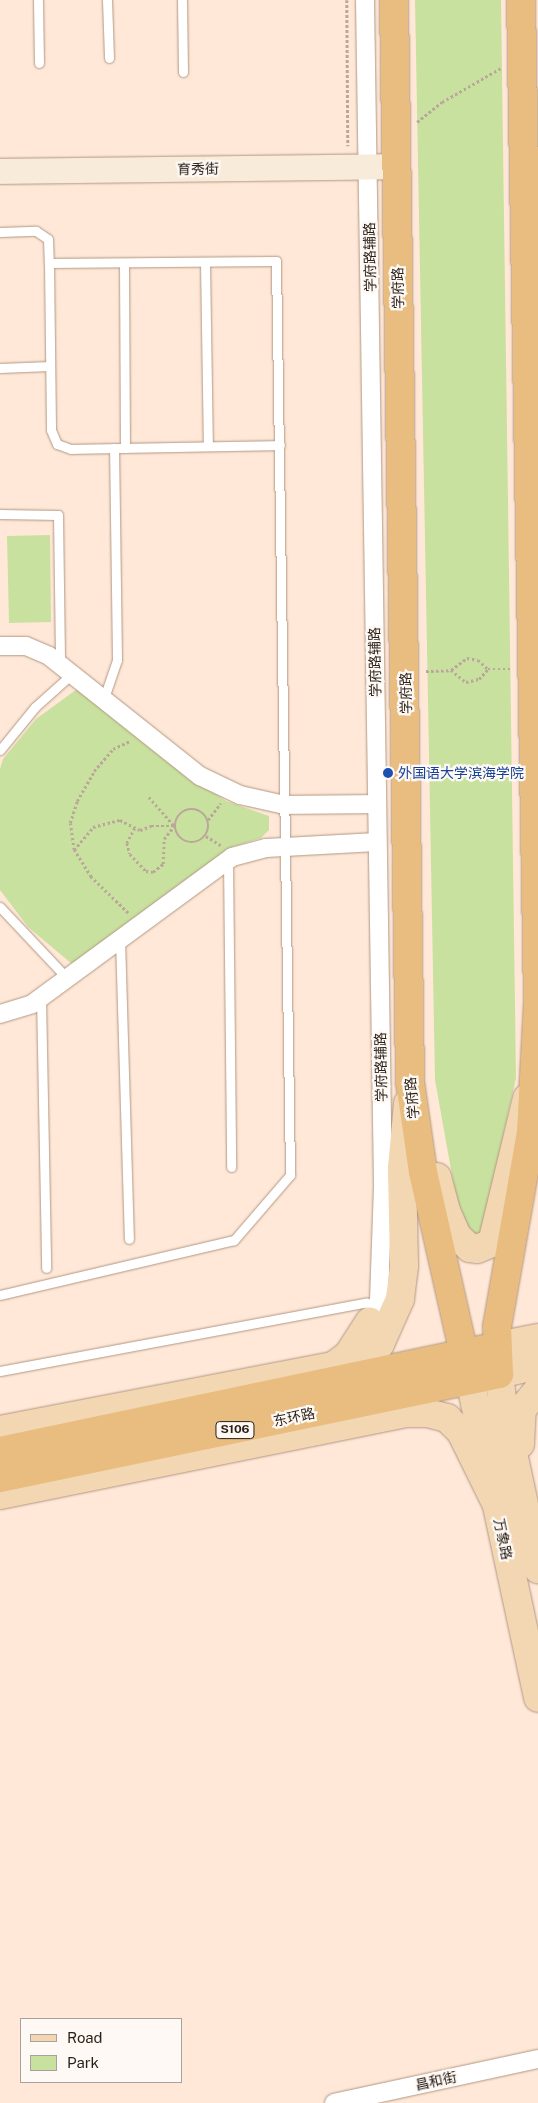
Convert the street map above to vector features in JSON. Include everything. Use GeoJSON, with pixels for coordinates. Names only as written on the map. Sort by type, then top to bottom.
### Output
{"type":"FeatureCollection","features":[{"type":"Feature","properties":{"kind":"highway","name":"学府路"},"geometry":{"type":"LineString","coordinates":[[394,0],[410,1082],[422,1172],[470,1380]]}},
{"type":"Feature","properties":{"kind":"highway"},"geometry":{"type":"LineString","coordinates":[[499,1374],[497,1346],[500,1310],[531,1132],[537,1068],[536,628],[521,0]]}},
{"type":"Feature","properties":{"kind":"highway","name":"东环路"},"geometry":{"type":"LineString","coordinates":[[0,1451],[497,1346]]}},
{"type":"Feature","properties":{"kind":"highway","name":"东环路"},"geometry":{"type":"LineString","coordinates":[[0,1478],[499,1374]]}},
{"type":"Feature","properties":{"kind":"main road"},"geometry":{"type":"LineString","coordinates":[[410,1082],[446,1212],[457,1236],[464,1244],[477,1249],[486,1248],[496,1237],[513,1148],[537,1068]]}},
{"type":"Feature","properties":{"kind":"main road"},"geometry":{"type":"LineString","coordinates":[[346,1379],[368,1360],[380,1344],[400,1299],[404,1265],[402,1168],[410,1082]]}},
{"type":"Feature","properties":{"kind":"main road"},"geometry":{"type":"LineString","coordinates":[[0,1430],[332,1366],[348,1355],[369,1312]]}},
{"type":"Feature","properties":{"kind":"main road","name":"S106"},"geometry":{"type":"LineString","coordinates":[[497,1346],[538,1338]]}},
{"type":"Feature","properties":{"kind":"main road","name":"S106"},"geometry":{"type":"LineString","coordinates":[[499,1374],[538,1365]]}},
{"type":"Feature","properties":{"kind":"main road","name":"万象路"},"geometry":{"type":"LineString","coordinates":[[499,1374],[538,1569]]}},
{"type":"Feature","properties":{"kind":"main road","name":"万象路"},"geometry":{"type":"LineString","coordinates":[[470,1380],[538,1698]]}},
{"type":"Feature","properties":{"kind":"main road"},"geometry":{"type":"LineString","coordinates":[[523,1501],[519,1422],[522,1409],[538,1390]]}},
{"type":"Feature","properties":{"kind":"main road"},"geometry":{"type":"LineString","coordinates":[[0,1495],[405,1413],[427,1413],[447,1418],[461,1432],[495,1501]]}},
{"type":"Feature","properties":{"kind":"street","name":"学府路辅路"},"geometry":{"type":"LineString","coordinates":[[365,0],[361,157],[377,842],[383,1240],[379,1300],[369,1312]]}},
{"type":"Feature","properties":{"kind":"street","name":"育秀街"},"geometry":{"type":"LineString","coordinates":[[0,157],[397,158]]}},
{"type":"Feature","properties":{"kind":"street","name":"育秀街"},"geometry":{"type":"LineString","coordinates":[[0,171],[361,157]]}},
{"type":"Feature","properties":{"kind":"street"},"geometry":{"type":"LineString","coordinates":[[0,646],[26,646],[66,668],[200,776],[230,790],[285,805],[376,804]]}},
{"type":"Feature","properties":{"kind":"street"},"geometry":{"type":"LineString","coordinates":[[0,1014],[32,1004],[228,860],[266,848],[377,842]]}},
{"type":"Feature","properties":{"kind":"street","name":"昌和街"},"geometry":{"type":"LineString","coordinates":[[334,2103],[538,2059]]}},
{"type":"Feature","properties":{"kind":"lane"},"geometry":{"type":"LineString","coordinates":[[38,0],[38,63]]}},
{"type":"Feature","properties":{"kind":"lane"},"geometry":{"type":"LineString","coordinates":[[107,0],[108,58]]}},
{"type":"Feature","properties":{"kind":"lane"},"geometry":{"type":"LineString","coordinates":[[182,0],[183,72]]}},
{"type":"Feature","properties":{"kind":"lane"},"geometry":{"type":"LineString","coordinates":[[0,232],[36,231],[48,239],[51,430],[57,444],[71,449],[280,445]]}},
{"type":"Feature","properties":{"kind":"lane"},"geometry":{"type":"LineString","coordinates":[[0,1295],[234,1240],[290,1175],[276,261],[49,264]]}},
{"type":"Feature","properties":{"kind":"lane"},"geometry":{"type":"LineString","coordinates":[[205,262],[208,446]]}},
{"type":"Feature","properties":{"kind":"lane"},"geometry":{"type":"LineString","coordinates":[[124,263],[125,448]]}},
{"type":"Feature","properties":{"kind":"lane"},"geometry":{"type":"LineString","coordinates":[[0,368],[50,366]]}},
{"type":"Feature","properties":{"kind":"lane"},"geometry":{"type":"LineString","coordinates":[[104,698],[117,660],[114,448]]}},
{"type":"Feature","properties":{"kind":"lane"},"geometry":{"type":"LineString","coordinates":[[0,514],[58,515],[66,668],[0,750]]}},
{"type":"Feature","properties":{"kind":"lane"},"geometry":{"type":"LineString","coordinates":[[228,860],[232,1167]]}},
{"type":"Feature","properties":{"kind":"lane"},"geometry":{"type":"LineString","coordinates":[[0,907],[67,978]]}},
{"type":"Feature","properties":{"kind":"lane"},"geometry":{"type":"LineString","coordinates":[[120,938],[129,1239]]}},
{"type":"Feature","properties":{"kind":"lane"},"geometry":{"type":"LineString","coordinates":[[41,996],[46,1268]]}},
{"type":"Feature","properties":{"kind":"lane"},"geometry":{"type":"LineString","coordinates":[[0,1371],[369,1312]]}},
{"type":"Feature","properties":{"kind":"path"},"geometry":{"type":"LineString","coordinates":[[347,0],[361,157]]}},
{"type":"Feature","properties":{"kind":"path"},"geometry":{"type":"LineString","coordinates":[[417,122],[442,102],[502,67]]}},
{"type":"Feature","properties":{"kind":"path"},"geometry":{"type":"LineString","coordinates":[[424,670],[451,670],[467,658],[478,660],[488,669],[518,669]]}},
{"type":"Feature","properties":{"kind":"path"},"geometry":{"type":"LineString","coordinates":[[451,670],[466,682],[479,679],[488,669]]}},
{"type":"Feature","properties":{"kind":"path"},"geometry":{"type":"LineString","coordinates":[[140,924],[91,877],[74,850],[70,822],[77,801],[94,771],[113,749],[147,733]]}},
{"type":"Feature","properties":{"kind":"path"},"geometry":{"type":"LineString","coordinates":[[149,797],[174,826],[181,840],[197,843],[208,831],[208,820],[230,790]]}},
{"type":"Feature","properties":{"kind":"path"},"geometry":{"type":"LineString","coordinates":[[135,828],[127,843],[130,854],[146,871],[153,872],[163,864],[164,839],[174,826],[178,814],[188,809],[200,811],[208,820]]}},
{"type":"Feature","properties":{"kind":"path"},"geometry":{"type":"LineString","coordinates":[[74,850],[93,827],[120,820],[140,830],[151,826],[174,826]]}},
{"type":"Feature","properties":{"kind":"green space"},"geometry":{"type":"Polygon","coordinates":[[[415,0],[501,0],[516,1078],[480,1240],[462,1231],[435,1080],[415,0]]]}},
{"type":"Feature","properties":{"kind":"green space"},"geometry":{"type":"Polygon","coordinates":[[[50,535],[51,622],[9,623],[7,536],[50,535]]]}},
{"type":"Feature","properties":{"kind":"green space"},"geometry":{"type":"Polygon","coordinates":[[[80,687],[147,746],[226,801],[269,816],[269,830],[261,838],[232,847],[72,964],[28,927],[0,890],[0,769],[3,759],[36,719],[80,687]]]}},
{"type":"Feature","properties":{"kind":"place","name":"外国语大学滨海学院"},"geometry":{"type":"Point","coordinates":[388,773]}}]}
